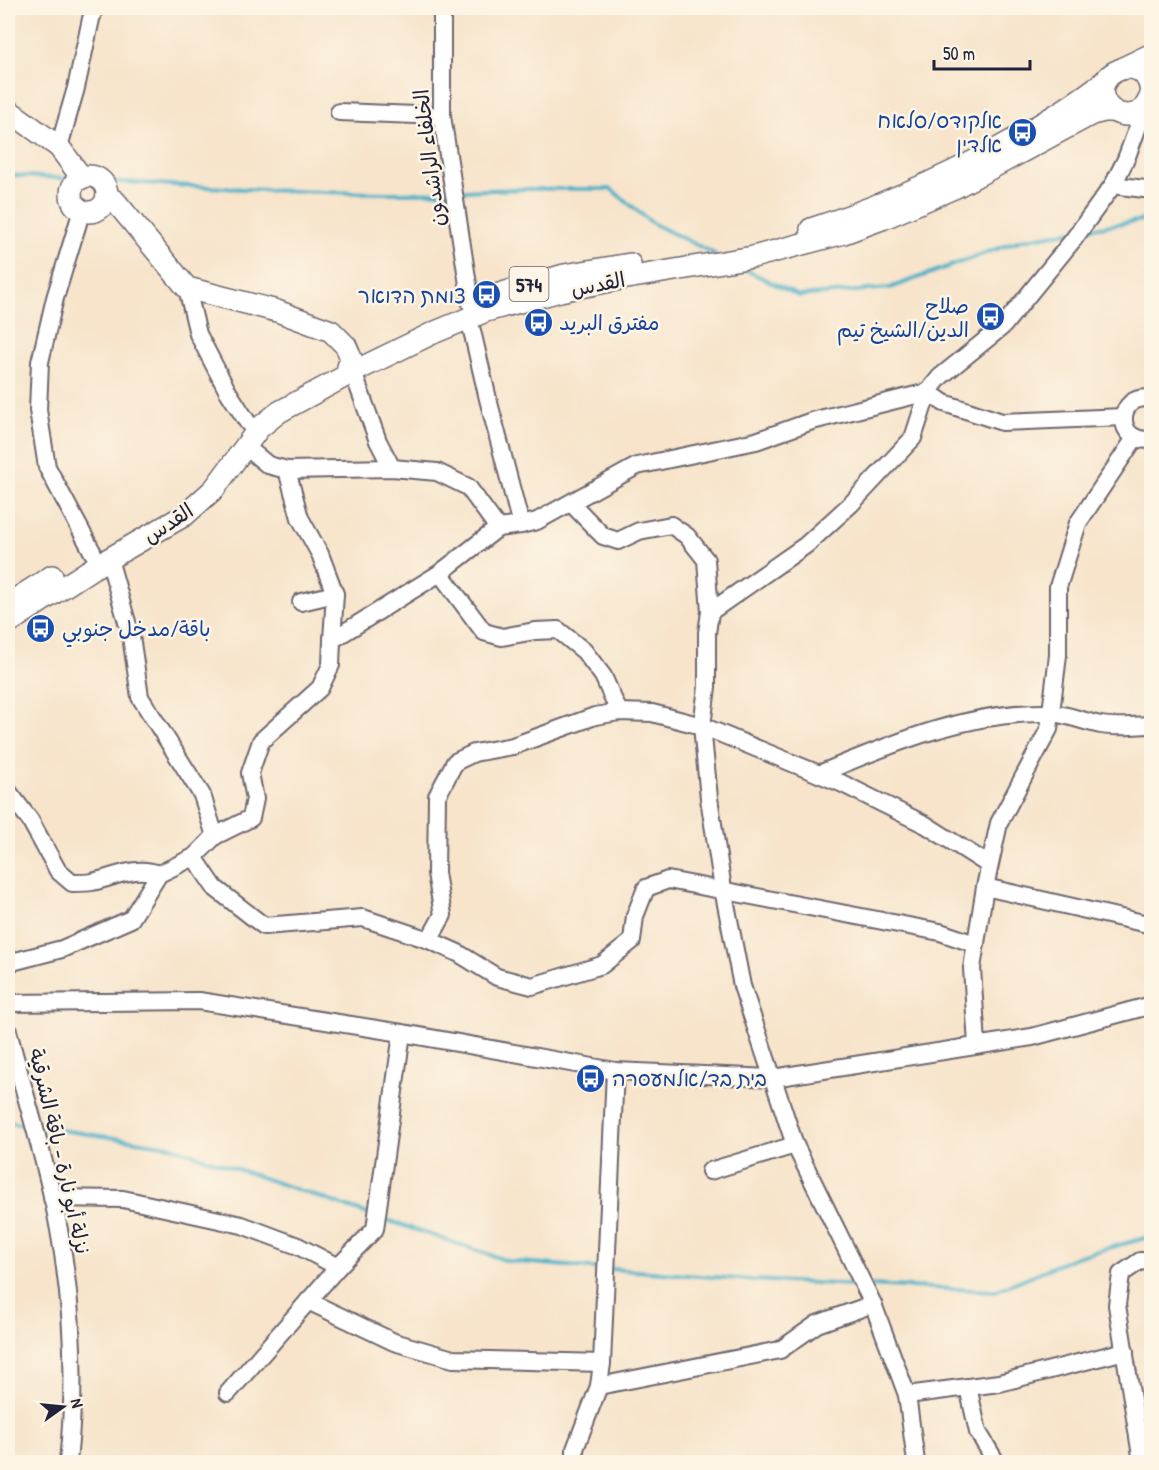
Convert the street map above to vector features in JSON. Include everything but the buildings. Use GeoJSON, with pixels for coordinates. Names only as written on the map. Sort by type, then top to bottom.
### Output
{"type":"FeatureCollection","features":[{"type":"Feature","properties":{"kind":"main road","name":"574"},"geometry":{"type":"LineString","coordinates":[[1106,80],[1111,74],[1152,54]]}},
{"type":"Feature","properties":{"kind":"main road"},"geometry":{"type":"LineString","coordinates":[[1125,68],[1132,68],[1143,74],[1150,87],[1149,98]]}},
{"type":"Feature","properties":{"kind":"main road"},"geometry":{"type":"LineString","coordinates":[[1106,80],[1103,93],[1105,100],[1117,113]]}},
{"type":"Feature","properties":{"kind":"main road","name":"القدس"},"geometry":{"type":"LineString","coordinates":[[8,623],[176,504],[207,476],[248,423],[272,400],[471,313],[503,292],[564,274],[742,246],[816,227],[902,195],[958,170],[1063,112],[1106,80]]}},
{"type":"Feature","properties":{"kind":"main road","name":"574"},"geometry":{"type":"LineString","coordinates":[[1117,113],[1136,113],[1149,98]]}},
{"type":"Feature","properties":{"kind":"main road"},"geometry":{"type":"LineString","coordinates":[[8,110],[59,147],[82,178]]}},
{"type":"Feature","properties":{"kind":"main road","name":"القدس"},"geometry":{"type":"LineString","coordinates":[[471,313],[560,291],[753,257],[844,233],[956,187],[1092,114],[1104,111],[1117,113]]}},
{"type":"Feature","properties":{"kind":"main road"},"geometry":{"type":"LineString","coordinates":[[93,177],[99,179],[106,188],[107,197],[99,209],[94,212],[77,207],[72,197],[74,186],[82,178],[93,177]]}},
{"type":"Feature","properties":{"kind":"main road"},"geometry":{"type":"LineString","coordinates":[[107,197],[115,201],[187,288],[277,311],[316,324],[331,331],[340,339],[346,346],[352,365]]}},
{"type":"Feature","properties":{"kind":"main road","name":"القدس"},"geometry":{"type":"LineString","coordinates":[[8,604],[101,556],[170,525],[214,489],[259,428],[279,412],[352,365]]}},
{"type":"Feature","properties":{"kind":"street"},"geometry":{"type":"LineString","coordinates":[[59,147],[95,8]]}},
{"type":"Feature","properties":{"kind":"street","name":"الخلفاء الراشدون"},"geometry":{"type":"LineString","coordinates":[[442,8],[442,116],[471,313],[488,399],[521,525]]}},
{"type":"Feature","properties":{"kind":"street"},"geometry":{"type":"LineString","coordinates":[[710,612],[806,545],[852,503],[913,438],[928,392],[940,377],[1003,326],[1113,185],[1149,98]]}},
{"type":"Feature","properties":{"kind":"street"},"geometry":{"type":"LineString","coordinates":[[339,112],[442,116]]}},
{"type":"Feature","properties":{"kind":"street"},"geometry":{"type":"LineString","coordinates":[[1117,113],[1127,136],[1128,152]]}},
{"type":"Feature","properties":{"kind":"street"},"geometry":{"type":"LineString","coordinates":[[1113,185],[1152,190]]}},
{"type":"Feature","properties":{"kind":"street"},"geometry":{"type":"LineString","coordinates":[[82,210],[55,298],[40,362],[38,410],[47,468],[101,556],[130,636],[140,697],[202,795],[216,836]]}},
{"type":"Feature","properties":{"kind":"street"},"geometry":{"type":"LineString","coordinates":[[187,288],[198,334],[227,390],[248,423]]}},
{"type":"Feature","properties":{"kind":"street"},"geometry":{"type":"LineString","coordinates":[[352,365],[378,441],[392,468]]}},
{"type":"Feature","properties":{"kind":"street"},"geometry":{"type":"LineString","coordinates":[[332,640],[440,573],[498,528],[537,521],[638,466],[756,441],[812,421],[928,392],[944,403],[1002,422],[1124,417]]}},
{"type":"Feature","properties":{"kind":"street"},"geometry":{"type":"LineString","coordinates":[[977,1045],[972,968],[985,887],[999,823],[1049,729],[1058,655],[1058,587],[1078,524],[1143,439],[1127,431],[1124,417],[1129,404],[1142,398],[1152,399]]}},
{"type":"Feature","properties":{"kind":"street"},"geometry":{"type":"LineString","coordinates":[[246,447],[268,465],[287,470],[392,468],[425,470],[451,477],[468,487],[498,528]]}},
{"type":"Feature","properties":{"kind":"street"},"geometry":{"type":"LineString","coordinates":[[8,963],[62,949],[131,919],[159,874],[194,857],[216,836],[251,818],[255,800],[250,773],[261,741],[320,688],[331,665],[335,594],[320,554],[300,518],[287,470]]}},
{"type":"Feature","properties":{"kind":"street"},"geometry":{"type":"LineString","coordinates":[[571,503],[603,536],[618,541],[639,531],[671,525],[687,536],[705,560],[710,612],[707,633],[707,687],[702,726],[709,798],[723,889],[742,986],[795,1145],[873,1304],[907,1395],[916,1462]]}},
{"type":"Feature","properties":{"kind":"street"},"geometry":{"type":"LineString","coordinates":[[440,573],[484,632],[502,636],[558,630],[584,651],[603,676],[620,712]]}},
{"type":"Feature","properties":{"kind":"street"},"geometry":{"type":"LineString","coordinates":[[301,602],[335,594]]}},
{"type":"Feature","properties":{"kind":"street"},"geometry":{"type":"LineString","coordinates":[[429,940],[443,915],[436,873],[437,796],[455,762],[474,753],[513,746],[595,716],[620,712],[652,713],[702,726],[819,774],[926,825],[990,865]]}},
{"type":"Feature","properties":{"kind":"street"},"geometry":{"type":"LineString","coordinates":[[819,774],[889,745],[961,723],[1013,714],[1050,712],[1103,725],[1152,725]]}},
{"type":"Feature","properties":{"kind":"street"},"geometry":{"type":"LineString","coordinates":[[8,791],[30,820],[58,871],[72,883],[91,882],[124,872],[148,870],[159,874]]}},
{"type":"Feature","properties":{"kind":"street"},"geometry":{"type":"LineString","coordinates":[[194,857],[215,888],[264,926],[363,918],[458,952],[497,977],[532,986],[602,965],[632,941],[635,916],[646,888],[668,880],[940,932],[975,944]]}},
{"type":"Feature","properties":{"kind":"street"},"geometry":{"type":"LineString","coordinates":[[985,887],[1152,925]]}},
{"type":"Feature","properties":{"kind":"street"},"geometry":{"type":"LineString","coordinates":[[8,1003],[198,1000],[615,1071],[774,1078],[1032,1037],[1152,1005]]}},
{"type":"Feature","properties":{"kind":"street","name":"نزلة أبو نارة - باقة الشرقية"},"geometry":{"type":"LineString","coordinates":[[8,1031],[60,1231],[72,1325],[71,1437],[68,1462]]}},
{"type":"Feature","properties":{"kind":"street"},"geometry":{"type":"LineString","coordinates":[[228,1393],[338,1267],[375,1229],[402,1033]]}},
{"type":"Feature","properties":{"kind":"street"},"geometry":{"type":"LineString","coordinates":[[575,1462],[575,1449],[598,1386],[602,1363],[615,1071]]}},
{"type":"Feature","properties":{"kind":"street"},"geometry":{"type":"LineString","coordinates":[[710,1171],[795,1145]]}},
{"type":"Feature","properties":{"kind":"street"},"geometry":{"type":"LineString","coordinates":[[52,1198],[123,1199],[242,1225],[298,1246],[338,1267]]}},
{"type":"Feature","properties":{"kind":"street"},"geometry":{"type":"LineString","coordinates":[[1142,1462],[1117,1305],[1121,1274],[1140,1261],[1152,1262]]}},
{"type":"Feature","properties":{"kind":"street"},"geometry":{"type":"LineString","coordinates":[[308,1301],[394,1342],[453,1359],[602,1363]]}},
{"type":"Feature","properties":{"kind":"street"},"geometry":{"type":"LineString","coordinates":[[598,1386],[780,1350],[817,1324],[873,1304]]}},
{"type":"Feature","properties":{"kind":"street"},"geometry":{"type":"LineString","coordinates":[[907,1395],[999,1383],[1125,1351]]}},
{"type":"Feature","properties":{"kind":"street"},"geometry":{"type":"LineString","coordinates":[[968,1387],[978,1432],[996,1462]]}},
{"type":"Feature","properties":{"kind":"waterway"},"geometry":{"type":"LineString","coordinates":[[8,175],[72,179]]}},
{"type":"Feature","properties":{"kind":"waterway"},"geometry":{"type":"LineString","coordinates":[[88,180],[314,192],[449,192]]}},
{"type":"Feature","properties":{"kind":"waterway"},"geometry":{"type":"LineString","coordinates":[[457,191],[611,189],[652,223],[715,254]]}},
{"type":"Feature","properties":{"kind":"waterway"},"geometry":{"type":"LineString","coordinates":[[1087,229],[1143,220],[1152,213]]}},
{"type":"Feature","properties":{"kind":"waterway"},"geometry":{"type":"LineString","coordinates":[[740,267],[799,296],[890,288],[1021,240],[1073,231]]}},
{"type":"Feature","properties":{"kind":"waterway"},"geometry":{"type":"LineString","coordinates":[[8,1122],[30,1126]]}},
{"type":"Feature","properties":{"kind":"waterway"},"geometry":{"type":"LineString","coordinates":[[40,1127],[170,1146],[371,1215]]}},
{"type":"Feature","properties":{"kind":"waterway"},"geometry":{"type":"LineString","coordinates":[[381,1218],[508,1261],[603,1269]]}},
{"type":"Feature","properties":{"kind":"waterway"},"geometry":{"type":"LineString","coordinates":[[868,1285],[995,1291],[1076,1257],[1152,1236]]}},
{"type":"Feature","properties":{"kind":"waterway"},"geometry":{"type":"LineString","coordinates":[[611,1269],[750,1280],[858,1285]]}},
{"type":"Feature","properties":{"kind":"place","name":"אלקודס/סלאח אלדין"},"geometry":{"type":"Point","coordinates":[1023,132]}},
{"type":"Feature","properties":{"kind":"place","name":"צומת הדואר"},"geometry":{"type":"Point","coordinates":[487,295]}},
{"type":"Feature","properties":{"kind":"place","name":"صلاح الدين/الشيخ تيم"},"geometry":{"type":"Point","coordinates":[990,317]}},
{"type":"Feature","properties":{"kind":"place","name":"مفترق البريد"},"geometry":{"type":"Point","coordinates":[538,322]}},
{"type":"Feature","properties":{"kind":"place","name":"باقة/مدخل جنوبي"},"geometry":{"type":"Point","coordinates":[41,628]}},
{"type":"Feature","properties":{"kind":"place","name":"בית בד/אלמעסרה"},"geometry":{"type":"Point","coordinates":[591,1078]}}]}
